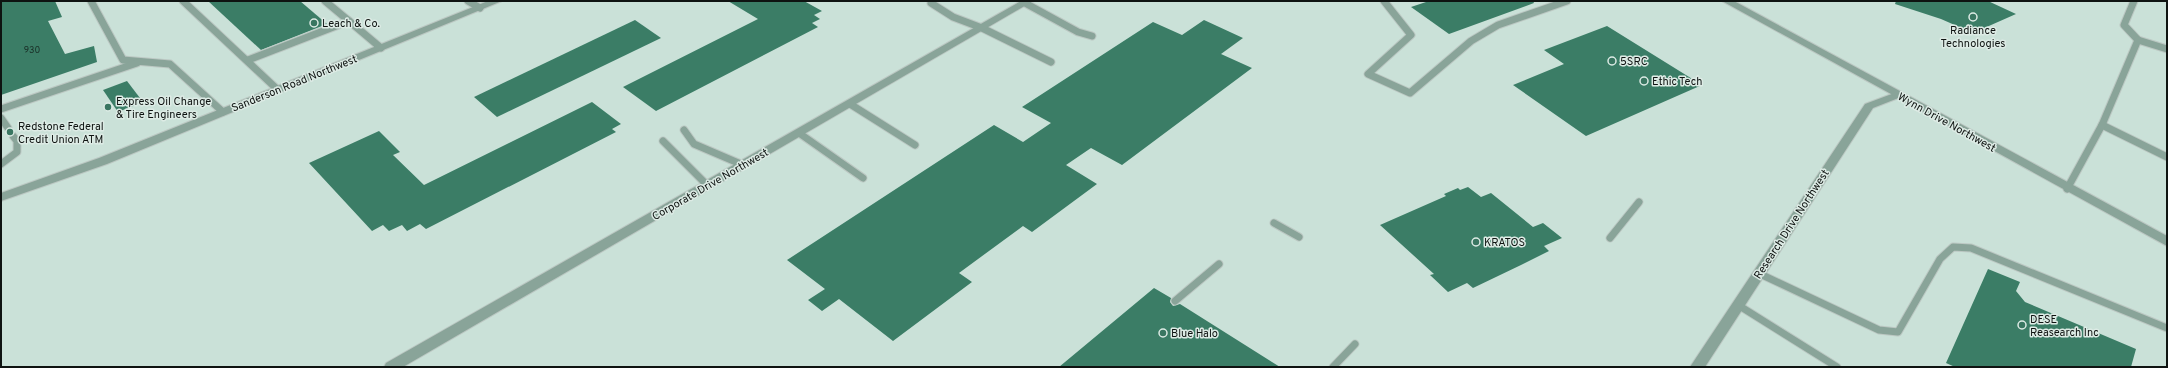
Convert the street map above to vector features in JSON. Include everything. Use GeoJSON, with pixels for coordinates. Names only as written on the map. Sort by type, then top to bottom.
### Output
{"type":"FeatureCollection","features":[{"type":"Feature","properties":{"kind":"street","name":"Sanderson Road Northwest"},"geometry":{"type":"LineString","coordinates":[[1,196],[103,161],[497,1]]}},
{"type":"Feature","properties":{"kind":"street","name":"Wynn Drive Northwest"},"geometry":{"type":"LineString","coordinates":[[1727,1],[2067,189],[2167,242]]}},
{"type":"Feature","properties":{"kind":"street","name":"Corporate Drive Northwest"},"geometry":{"type":"LineString","coordinates":[[391,367],[1027,2]]}},
{"type":"Feature","properties":{"kind":"street","name":"Research Drive Northwest"},"geometry":{"type":"LineString","coordinates":[[1697,367],[1869,106],[1898,95]]}},
{"type":"Feature","properties":{"kind":"lane"},"geometry":{"type":"LineString","coordinates":[[91,1],[123,60],[170,64],[223,112]]}},
{"type":"Feature","properties":{"kind":"lane"},"geometry":{"type":"LineString","coordinates":[[183,1],[248,60],[278,90]]}},
{"type":"Feature","properties":{"kind":"lane"},"geometry":{"type":"LineString","coordinates":[[325,1],[381,48]]}},
{"type":"Feature","properties":{"kind":"lane"},"geometry":{"type":"LineString","coordinates":[[468,1],[480,8]]}},
{"type":"Feature","properties":{"kind":"lane"},"geometry":{"type":"LineString","coordinates":[[932,1],[931,3],[953,17],[982,28],[1051,62]]}},
{"type":"Feature","properties":{"kind":"lane"},"geometry":{"type":"LineString","coordinates":[[1384,1],[1411,35],[1368,74],[1410,93],[1478,37],[1498,25],[1567,1]]}},
{"type":"Feature","properties":{"kind":"lane"},"geometry":{"type":"LineString","coordinates":[[2134,1],[2124,25],[2138,40],[2167,49]]}},
{"type":"Feature","properties":{"kind":"lane"},"geometry":{"type":"LineString","coordinates":[[1027,2],[1078,32],[1092,36]]}},
{"type":"Feature","properties":{"kind":"lane"},"geometry":{"type":"LineString","coordinates":[[248,60],[349,21]]}},
{"type":"Feature","properties":{"kind":"lane"},"geometry":{"type":"LineString","coordinates":[[2067,189],[2102,125],[2138,40]]}},
{"type":"Feature","properties":{"kind":"lane"},"geometry":{"type":"LineString","coordinates":[[1,109],[140,61]]}},
{"type":"Feature","properties":{"kind":"lane"},"geometry":{"type":"LineString","coordinates":[[850,104],[915,145]]}},
{"type":"Feature","properties":{"kind":"lane"},"geometry":{"type":"LineString","coordinates":[[1,118],[8,128]]}},
{"type":"Feature","properties":{"kind":"lane"},"geometry":{"type":"LineString","coordinates":[[2102,125],[2167,157]]}},
{"type":"Feature","properties":{"kind":"lane"},"geometry":{"type":"LineString","coordinates":[[684,130],[694,144],[743,165]]}},
{"type":"Feature","properties":{"kind":"lane"},"geometry":{"type":"LineString","coordinates":[[799,133],[863,178]]}},
{"type":"Feature","properties":{"kind":"lane"},"geometry":{"type":"LineString","coordinates":[[1,164],[17,152],[17,141],[13,136]]}},
{"type":"Feature","properties":{"kind":"lane"},"geometry":{"type":"LineString","coordinates":[[663,141],[707,185]]}},
{"type":"Feature","properties":{"kind":"lane"},"geometry":{"type":"LineString","coordinates":[[1610,238],[1639,202]]}},
{"type":"Feature","properties":{"kind":"lane"},"geometry":{"type":"LineString","coordinates":[[1274,223],[1299,237]]}},
{"type":"Feature","properties":{"kind":"lane"},"geometry":{"type":"LineString","coordinates":[[1758,273],[1879,330],[1898,332],[1940,259],[1953,247],[1971,248],[2167,328]]}},
{"type":"Feature","properties":{"kind":"lane"},"geometry":{"type":"LineString","coordinates":[[1175,301],[1219,264]]}},
{"type":"Feature","properties":{"kind":"lane"},"geometry":{"type":"LineString","coordinates":[[1738,305],[1837,367]]}},
{"type":"Feature","properties":{"kind":"lane"},"geometry":{"type":"LineString","coordinates":[[1333,367],[1355,344]]}},
{"type":"Feature","properties":{"kind":"shaded area"},"geometry":{"type":"Polygon","coordinates":[[[1,1],[2167,1],[2167,367],[1,367],[1,1]]]}},
{"type":"Feature","properties":{"kind":"building"},"geometry":{"type":"Polygon","coordinates":[[[1,1],[55,1],[62,17],[48,21],[65,54],[94,46],[97,62],[1,95],[1,1]]]}},
{"type":"Feature","properties":{"kind":"building"},"geometry":{"type":"Polygon","coordinates":[[[208,1],[300,1],[327,24],[261,50],[208,1]]]}},
{"type":"Feature","properties":{"kind":"building"},"geometry":{"type":"Polygon","coordinates":[[[728,1],[804,1],[822,11],[814,15],[820,19],[812,23],[818,27],[656,111],[623,87],[758,19],[728,1]]]}},
{"type":"Feature","properties":{"kind":"building"},"geometry":{"type":"Polygon","coordinates":[[[1429,1],[1533,1],[1534,3],[1449,34],[1411,7],[1429,1]]]}},
{"type":"Feature","properties":{"kind":"building","name":"Radiance Technologies"},"geometry":{"type":"Polygon","coordinates":[[[1896,1],[1988,1],[2016,14],[1973,33],[1941,19],[1895,4],[1896,1]]]}},
{"type":"Feature","properties":{"kind":"building"},"geometry":{"type":"Polygon","coordinates":[[[635,20],[661,38],[497,117],[474,97],[635,20]]]}},
{"type":"Feature","properties":{"kind":"building"},"geometry":{"type":"Polygon","coordinates":[[[1204,20],[1243,38],[1221,54],[1252,68],[1122,165],[1091,148],[1066,165],[1097,184],[1032,232],[1023,226],[959,273],[972,282],[893,341],[839,299],[822,311],[808,300],[825,289],[787,260],[994,125],[1023,142],[1051,123],[1022,107],[1153,22],[1182,35],[1204,20]]]}},
{"type":"Feature","properties":{"kind":"building"},"geometry":{"type":"Polygon","coordinates":[[[1607,26],[1702,85],[1586,136],[1513,85],[1564,64],[1544,50],[1607,26]]]}},
{"type":"Feature","properties":{"kind":"building"},"geometry":{"type":"Polygon","coordinates":[[[127,81],[143,102],[118,112],[103,90],[127,81]]]}},
{"type":"Feature","properties":{"kind":"building"},"geometry":{"type":"Polygon","coordinates":[[[592,102],[621,124],[612,129],[616,132],[426,229],[420,224],[407,231],[402,225],[389,231],[383,225],[372,231],[309,163],[379,131],[400,152],[393,155],[424,185],[592,102]]]}},
{"type":"Feature","properties":{"kind":"building","name":"KRATOS"},"geometry":{"type":"Polygon","coordinates":[[[1468,187],[1481,197],[1491,193],[1533,227],[1543,223],[1562,238],[1544,246],[1549,251],[1473,288],[1467,283],[1448,292],[1430,275],[1434,274],[1380,225],[1446,196],[1444,194],[1458,188],[1460,190],[1468,187]]]}},
{"type":"Feature","properties":{"kind":"building","name":"DESE Reasearch Inc"},"geometry":{"type":"Polygon","coordinates":[[[1988,269],[2020,282],[2016,291],[2025,302],[2136,349],[2131,367],[1955,367],[1946,363],[1988,269]]]}},
{"type":"Feature","properties":{"kind":"building","name":"Blue Halo"},"geometry":{"type":"Polygon","coordinates":[[[1154,288],[1171,298],[1170,302],[1173,306],[1180,304],[1280,367],[1059,367],[1154,288]]]}},
{"type":"Feature","properties":{"kind":"place","name":"Radiance Technologies"},"geometry":{"type":"Point","coordinates":[1973,17]}},
{"type":"Feature","properties":{"kind":"place","name":"Leach & Co."},"geometry":{"type":"Point","coordinates":[314,23]}},
{"type":"Feature","properties":{"kind":"place","name":"5SRC"},"geometry":{"type":"Point","coordinates":[1612,61]}},
{"type":"Feature","properties":{"kind":"place","name":"Ethic Tech"},"geometry":{"type":"Point","coordinates":[1644,81]}},
{"type":"Feature","properties":{"kind":"place","name":"Express Oil Change & Tire Engineers"},"geometry":{"type":"Point","coordinates":[108,107]}},
{"type":"Feature","properties":{"kind":"place","name":"Redstone Federal Credit Union ATM"},"geometry":{"type":"Point","coordinates":[10,132]}},
{"type":"Feature","properties":{"kind":"place","name":"KRATOS"},"geometry":{"type":"Point","coordinates":[1476,242]}},
{"type":"Feature","properties":{"kind":"place","name":"DESE Reasearch Inc"},"geometry":{"type":"Point","coordinates":[2022,325]}},
{"type":"Feature","properties":{"kind":"place","name":"Blue Halo"},"geometry":{"type":"Point","coordinates":[1163,333]}}]}
